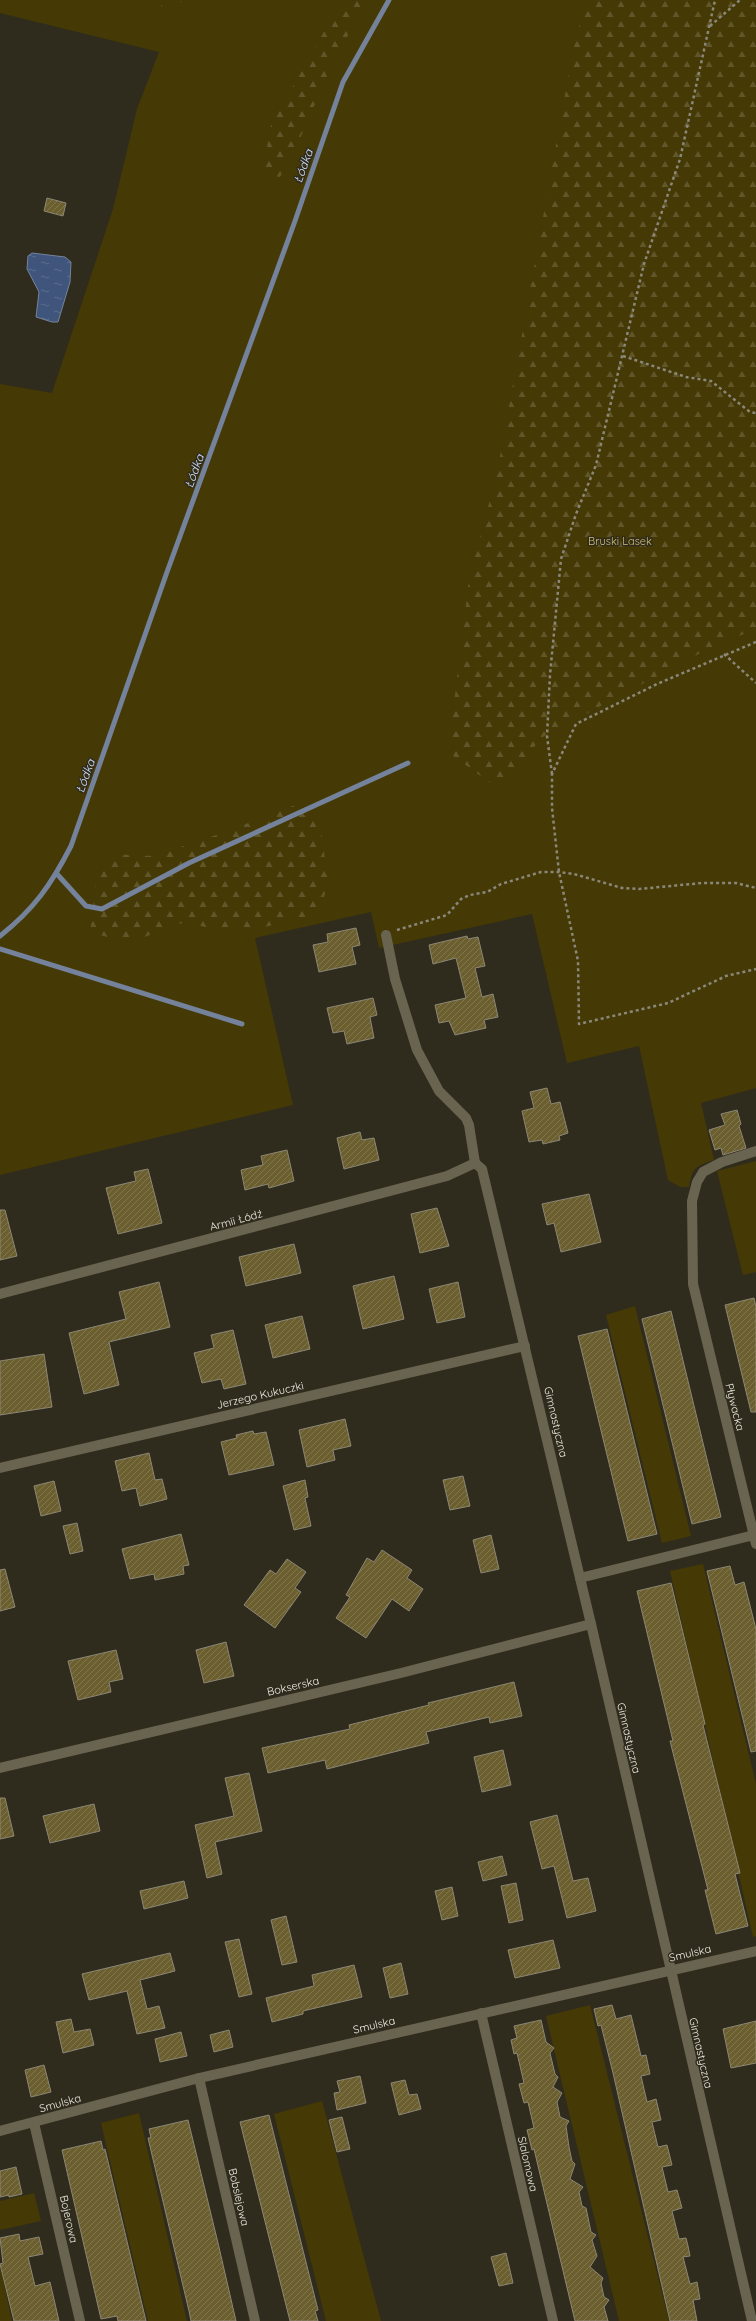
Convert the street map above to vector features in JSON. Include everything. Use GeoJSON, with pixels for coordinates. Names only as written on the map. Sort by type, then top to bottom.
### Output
{"type":"FeatureCollection","features":[{"type":"Feature","properties":{"kind":"street"},"geometry":{"type":"LineString","coordinates":[[386,935],[395,979],[417,1050],[439,1091],[466,1118],[469,1125],[475,1163]]}},
{"type":"Feature","properties":{"kind":"street","name":"Pływacka"},"geometry":{"type":"LineString","coordinates":[[580,1578],[755,1540],[693,1284],[692,1201],[697,1182],[703,1172],[722,1162],[756,1151]]}},
{"type":"Feature","properties":{"kind":"street","name":"Armii Łódź"},"geometry":{"type":"LineString","coordinates":[[0,1294],[447,1176],[475,1163]]}},
{"type":"Feature","properties":{"kind":"street","name":"Gimnastyczna"},"geometry":{"type":"LineString","coordinates":[[475,1163],[482,1169],[525,1346],[591,1624],[669,1970],[752,2321]]}},
{"type":"Feature","properties":{"kind":"street","name":"Jerzego Kukuczki"},"geometry":{"type":"LineString","coordinates":[[0,1468],[525,1346]]}},
{"type":"Feature","properties":{"kind":"street","name":"Bokserska"},"geometry":{"type":"LineString","coordinates":[[0,1768],[401,1673],[591,1624]]}},
{"type":"Feature","properties":{"kind":"street","name":"Smulska"},"geometry":{"type":"LineString","coordinates":[[0,2131],[199,2078],[756,1951]]}},
{"type":"Feature","properties":{"kind":"street","name":"Slalomowa"},"geometry":{"type":"LineString","coordinates":[[481,2013],[553,2321]]}},
{"type":"Feature","properties":{"kind":"street","name":"Bobslejowa"},"geometry":{"type":"LineString","coordinates":[[199,2078],[255,2321]]}},
{"type":"Feature","properties":{"kind":"street","name":"Bojerowa"},"geometry":{"type":"LineString","coordinates":[[34,2122],[80,2321]]}},
{"type":"Feature","properties":{"kind":"path"},"geometry":{"type":"LineString","coordinates":[[715,0],[680,159],[644,264],[596,464],[576,514],[561,559],[548,706],[547,736],[552,774],[552,808],[559,872],[578,960],[579,1024],[668,1003],[726,976],[756,969]]}},
{"type":"Feature","properties":{"kind":"path"},"geometry":{"type":"LineString","coordinates":[[710,26],[740,0]]}},
{"type":"Feature","properties":{"kind":"path"},"geometry":{"type":"LineString","coordinates":[[623,356],[686,377],[711,381],[750,412],[756,413]]}},
{"type":"Feature","properties":{"kind":"path"},"geometry":{"type":"LineString","coordinates":[[552,774],[576,724],[657,684],[724,654],[756,642]]}},
{"type":"Feature","properties":{"kind":"path"},"geometry":{"type":"LineString","coordinates":[[724,654],[756,683]]}},
{"type":"Feature","properties":{"kind":"path"},"geometry":{"type":"LineString","coordinates":[[386,935],[447,915],[461,898],[487,892],[501,884],[542,872],[559,872],[622,888],[639,889],[702,883],[736,883],[756,888]]}},
{"type":"Feature","properties":{"kind":"green space"},"geometry":{"type":"Polygon","coordinates":[[[0,0],[756,0],[756,1088],[701,1103],[714,1160],[699,1166],[693,1171],[689,1187],[680,1187],[668,1180],[639,1046],[567,1063],[532,914],[379,948],[371,912],[255,938],[293,1105],[0,1175],[0,384],[52,393],[113,209],[137,109],[159,52],[0,13],[0,0]]]}},
{"type":"Feature","properties":{"kind":"green space"},"geometry":{"type":"Polygon","coordinates":[[[163,0],[190,0],[161,7],[163,0]]]}},
{"type":"Feature","properties":{"kind":"green space"},"geometry":{"type":"Polygon","coordinates":[[[342,0],[369,0],[334,59],[304,130],[280,177],[262,174],[271,125],[342,0]]]}},
{"type":"Feature","properties":{"kind":"green space","name":"Bruski Lasek"},"geometry":{"type":"Polygon","coordinates":[[[589,0],[756,0],[756,629],[710,648],[544,736],[497,788],[448,752],[469,579],[497,473],[576,34],[589,0]]]}},
{"type":"Feature","properties":{"kind":"green space"},"geometry":{"type":"Polygon","coordinates":[[[301,803],[321,830],[328,881],[320,914],[260,928],[217,930],[185,922],[128,943],[90,932],[96,883],[109,854],[154,856],[222,833],[301,803]]]}},
{"type":"Feature","properties":{"kind":"green space"},"geometry":{"type":"Polygon","coordinates":[[[756,1161],[756,1272],[743,1275],[717,1171],[756,1161]]]}},
{"type":"Feature","properties":{"kind":"green space"},"geometry":{"type":"Polygon","coordinates":[[[635,1306],[691,1536],[662,1543],[606,1315],[635,1306]]]}},
{"type":"Feature","properties":{"kind":"green space"},"geometry":{"type":"Polygon","coordinates":[[[703,1564],[756,1784],[756,1936],[753,1937],[670,1571],[703,1564]]]}},
{"type":"Feature","properties":{"kind":"green space"},"geometry":{"type":"Polygon","coordinates":[[[590,2005],[669,2321],[619,2321],[546,2016],[590,2005]]]}},
{"type":"Feature","properties":{"kind":"green space"},"geometry":{"type":"Polygon","coordinates":[[[322,2101],[381,2321],[326,2321],[274,2114],[322,2101]]]}},
{"type":"Feature","properties":{"kind":"green space"},"geometry":{"type":"Polygon","coordinates":[[[139,2113],[187,2321],[148,2321],[101,2123],[139,2113]]]}},
{"type":"Feature","properties":{"kind":"green space"},"geometry":{"type":"Polygon","coordinates":[[[34,2193],[41,2221],[0,2230],[0,2201],[34,2193]]]}},
{"type":"Feature","properties":{"kind":"green space"},"geometry":{"type":"Polygon","coordinates":[[[0,2266],[12,2321],[0,2321],[0,2266]]]}},
{"type":"Feature","properties":{"kind":"water"},"geometry":{"type":"Polygon","coordinates":[[[32,253],[65,257],[71,262],[70,282],[58,322],[52,322],[36,317],[39,292],[27,269],[28,256],[32,253]]]}},
{"type":"Feature","properties":{"kind":"building"},"geometry":{"type":"Polygon","coordinates":[[[47,198],[66,203],[63,216],[44,211],[47,198]]]}},
{"type":"Feature","properties":{"kind":"building"},"geometry":{"type":"Polygon","coordinates":[[[356,928],[360,945],[352,947],[356,964],[319,972],[313,945],[328,942],[327,934],[356,928]]]}},
{"type":"Feature","properties":{"kind":"building"},"geometry":{"type":"Polygon","coordinates":[[[467,936],[468,939],[478,937],[485,966],[475,968],[482,997],[493,994],[498,1017],[484,1020],[486,1028],[455,1035],[449,1021],[439,1023],[435,1005],[466,998],[456,958],[433,964],[429,945],[467,936]]]}},
{"type":"Feature","properties":{"kind":"building"},"geometry":{"type":"Polygon","coordinates":[[[373,998],[377,1015],[370,1017],[374,1038],[347,1044],[344,1031],[333,1033],[327,1008],[373,998]]]}},
{"type":"Feature","properties":{"kind":"building"},"geometry":{"type":"Polygon","coordinates":[[[547,1088],[551,1104],[560,1102],[568,1133],[559,1136],[560,1140],[543,1144],[542,1140],[529,1142],[522,1111],[534,1108],[530,1092],[547,1088]]]}},
{"type":"Feature","properties":{"kind":"building"},"geometry":{"type":"Polygon","coordinates":[[[737,1110],[741,1124],[739,1126],[746,1148],[723,1155],[721,1148],[715,1150],[709,1130],[725,1125],[721,1114],[737,1110]]]}},
{"type":"Feature","properties":{"kind":"building"},"geometry":{"type":"Polygon","coordinates":[[[360,1132],[362,1140],[374,1138],[379,1160],[344,1169],[337,1138],[360,1132]]]}},
{"type":"Feature","properties":{"kind":"building"},"geometry":{"type":"Polygon","coordinates":[[[287,1150],[294,1181],[269,1188],[268,1184],[245,1190],[241,1170],[263,1165],[261,1156],[287,1150]]]}},
{"type":"Feature","properties":{"kind":"building"},"geometry":{"type":"Polygon","coordinates":[[[148,1169],[162,1223],[118,1234],[106,1188],[136,1181],[134,1172],[148,1169]]]}},
{"type":"Feature","properties":{"kind":"building"},"geometry":{"type":"Polygon","coordinates":[[[589,1194],[601,1242],[561,1252],[554,1223],[547,1225],[542,1204],[589,1194]]]}},
{"type":"Feature","properties":{"kind":"building"},"geometry":{"type":"Polygon","coordinates":[[[437,1208],[449,1246],[420,1253],[411,1214],[437,1208]]]}},
{"type":"Feature","properties":{"kind":"building"},"geometry":{"type":"Polygon","coordinates":[[[0,1210],[5,1210],[17,1256],[0,1260],[0,1210]]]}},
{"type":"Feature","properties":{"kind":"building"},"geometry":{"type":"Polygon","coordinates":[[[294,1244],[301,1273],[246,1286],[239,1257],[294,1244]]]}},
{"type":"Feature","properties":{"kind":"building"},"geometry":{"type":"Polygon","coordinates":[[[394,1276],[404,1319],[363,1329],[353,1286],[394,1276]]]}},
{"type":"Feature","properties":{"kind":"building"},"geometry":{"type":"Polygon","coordinates":[[[159,1282],[170,1327],[109,1342],[119,1385],[84,1394],[69,1333],[126,1319],[119,1292],[159,1282]]]}},
{"type":"Feature","properties":{"kind":"building"},"geometry":{"type":"Polygon","coordinates":[[[458,1282],[465,1317],[437,1323],[429,1289],[458,1282]]]}},
{"type":"Feature","properties":{"kind":"building"},"geometry":{"type":"Polygon","coordinates":[[[754,1298],[756,1307],[756,1412],[751,1412],[725,1305],[754,1298]]]}},
{"type":"Feature","properties":{"kind":"building"},"geometry":{"type":"Polygon","coordinates":[[[671,1311],[721,1517],[692,1524],[642,1319],[671,1311]]]}},
{"type":"Feature","properties":{"kind":"building"},"geometry":{"type":"Polygon","coordinates":[[[302,1316],[310,1349],[273,1358],[265,1325],[302,1316]]]}},
{"type":"Feature","properties":{"kind":"building"},"geometry":{"type":"Polygon","coordinates":[[[607,1329],[657,1534],[628,1541],[578,1336],[607,1329]]]}},
{"type":"Feature","properties":{"kind":"building"},"geometry":{"type":"Polygon","coordinates":[[[233,1330],[246,1384],[224,1389],[221,1379],[202,1383],[194,1353],[214,1348],[211,1335],[233,1330]]]}},
{"type":"Feature","properties":{"kind":"building"},"geometry":{"type":"Polygon","coordinates":[[[44,1354],[52,1407],[0,1415],[0,1361],[44,1354]]]}},
{"type":"Feature","properties":{"kind":"building"},"geometry":{"type":"Polygon","coordinates":[[[345,1419],[351,1446],[333,1450],[335,1460],[307,1467],[299,1430],[345,1419]]]}},
{"type":"Feature","properties":{"kind":"building"},"geometry":{"type":"Polygon","coordinates":[[[253,1431],[254,1434],[266,1432],[274,1465],[229,1475],[221,1442],[237,1438],[236,1435],[253,1431]]]}},
{"type":"Feature","properties":{"kind":"building"},"geometry":{"type":"Polygon","coordinates":[[[149,1453],[155,1480],[162,1479],[167,1499],[140,1506],[136,1488],[122,1491],[115,1461],[149,1453]]]}},
{"type":"Feature","properties":{"kind":"building"},"geometry":{"type":"Polygon","coordinates":[[[463,1476],[470,1506],[450,1510],[443,1480],[463,1476]]]}},
{"type":"Feature","properties":{"kind":"building"},"geometry":{"type":"Polygon","coordinates":[[[305,1480],[308,1497],[305,1498],[311,1526],[294,1530],[283,1486],[305,1480]]]}},
{"type":"Feature","properties":{"kind":"building"},"geometry":{"type":"Polygon","coordinates":[[[54,1481],[61,1511],[41,1516],[34,1486],[54,1481]]]}},
{"type":"Feature","properties":{"kind":"building"},"geometry":{"type":"Polygon","coordinates":[[[77,1523],[83,1551],[70,1554],[63,1526],[77,1523]]]}},
{"type":"Feature","properties":{"kind":"building"},"geometry":{"type":"Polygon","coordinates":[[[181,1534],[189,1565],[183,1566],[184,1574],[155,1580],[154,1574],[130,1579],[122,1549],[181,1534]]]}},
{"type":"Feature","properties":{"kind":"building"},"geometry":{"type":"Polygon","coordinates":[[[491,1535],[499,1569],[481,1573],[473,1540],[491,1535]]]}},
{"type":"Feature","properties":{"kind":"building"},"geometry":{"type":"Polygon","coordinates":[[[382,1550],[412,1570],[407,1578],[423,1589],[409,1611],[392,1599],[366,1638],[336,1618],[350,1597],[346,1595],[367,1558],[374,1562],[382,1550]]]}},
{"type":"Feature","properties":{"kind":"building"},"geometry":{"type":"Polygon","coordinates":[[[287,1559],[306,1572],[295,1588],[301,1592],[275,1628],[244,1605],[270,1570],[276,1574],[287,1559]]]}},
{"type":"Feature","properties":{"kind":"building"},"geometry":{"type":"Polygon","coordinates":[[[730,1566],[735,1585],[744,1582],[756,1629],[756,1751],[751,1752],[707,1571],[730,1566]]]}},
{"type":"Feature","properties":{"kind":"building"},"geometry":{"type":"Polygon","coordinates":[[[5,1569],[15,1607],[0,1611],[0,1570],[5,1569]]]}},
{"type":"Feature","properties":{"kind":"building"},"geometry":{"type":"Polygon","coordinates":[[[671,1583],[705,1724],[703,1725],[740,1873],[735,1874],[748,1926],[716,1934],[705,1890],[708,1890],[670,1741],[673,1741],[637,1591],[671,1583]]]}},
{"type":"Feature","properties":{"kind":"building"},"geometry":{"type":"Polygon","coordinates":[[[226,1642],[234,1676],[204,1683],[196,1650],[226,1642]]]}},
{"type":"Feature","properties":{"kind":"building"},"geometry":{"type":"Polygon","coordinates":[[[116,1650],[123,1679],[109,1682],[111,1692],[78,1700],[68,1661],[116,1650]]]}},
{"type":"Feature","properties":{"kind":"building"},"geometry":{"type":"Polygon","coordinates":[[[514,1682],[522,1716],[490,1723],[489,1717],[426,1732],[429,1743],[327,1769],[325,1760],[268,1773],[262,1748],[350,1729],[349,1725],[429,1705],[428,1703],[514,1682]]]}},
{"type":"Feature","properties":{"kind":"building"},"geometry":{"type":"Polygon","coordinates":[[[503,1750],[511,1785],[482,1792],[474,1757],[503,1750]]]}},
{"type":"Feature","properties":{"kind":"building"},"geometry":{"type":"Polygon","coordinates":[[[249,1773],[262,1831],[215,1842],[222,1874],[207,1878],[195,1825],[234,1816],[225,1778],[249,1773]]]}},
{"type":"Feature","properties":{"kind":"building"},"geometry":{"type":"Polygon","coordinates":[[[0,1798],[5,1798],[14,1836],[0,1839],[0,1798]]]}},
{"type":"Feature","properties":{"kind":"building"},"geometry":{"type":"Polygon","coordinates":[[[94,1804],[100,1831],[50,1843],[43,1816],[94,1804]]]}},
{"type":"Feature","properties":{"kind":"building"},"geometry":{"type":"Polygon","coordinates":[[[557,1815],[573,1881],[588,1878],[596,1911],[567,1918],[554,1866],[542,1869],[530,1822],[557,1815]]]}},
{"type":"Feature","properties":{"kind":"building"},"geometry":{"type":"Polygon","coordinates":[[[502,1856],[507,1875],[483,1881],[478,1862],[502,1856]]]}},
{"type":"Feature","properties":{"kind":"building"},"geometry":{"type":"Polygon","coordinates":[[[184,1881],[188,1898],[144,1909],[140,1891],[184,1881]]]}},
{"type":"Feature","properties":{"kind":"building"},"geometry":{"type":"Polygon","coordinates":[[[516,1883],[523,1920],[509,1923],[501,1886],[516,1883]]]}},
{"type":"Feature","properties":{"kind":"building"},"geometry":{"type":"Polygon","coordinates":[[[452,1887],[458,1916],[442,1920],[435,1891],[452,1887]]]}},
{"type":"Feature","properties":{"kind":"building"},"geometry":{"type":"Polygon","coordinates":[[[286,1916],[297,1962],[282,1965],[271,1920],[286,1916]]]}},
{"type":"Feature","properties":{"kind":"building"},"geometry":{"type":"Polygon","coordinates":[[[239,1939],[252,1994],[239,1997],[225,1942],[239,1939]]]}},
{"type":"Feature","properties":{"kind":"building"},"geometry":{"type":"Polygon","coordinates":[[[553,1940],[560,1968],[515,1978],[508,1950],[553,1940]]]}},
{"type":"Feature","properties":{"kind":"building"},"geometry":{"type":"Polygon","coordinates":[[[170,1953],[175,1971],[140,1980],[147,2009],[159,2006],[165,2028],[137,2034],[127,1991],[89,2000],[82,1974],[170,1953]]]}},
{"type":"Feature","properties":{"kind":"building"},"geometry":{"type":"Polygon","coordinates":[[[401,1963],[408,1994],[390,1998],[383,1968],[401,1963]]]}},
{"type":"Feature","properties":{"kind":"building"},"geometry":{"type":"Polygon","coordinates":[[[354,1965],[362,1997],[303,2011],[303,2014],[272,2022],[266,1998],[314,1986],[312,1975],[354,1965]]]}},
{"type":"Feature","properties":{"kind":"building"},"geometry":{"type":"Polygon","coordinates":[[[612,2005],[616,2019],[631,2015],[641,2056],[646,2055],[650,2074],[641,2076],[647,2102],[656,2099],[661,2120],[652,2122],[658,2147],[667,2145],[672,2165],[662,2167],[668,2192],[677,2190],[682,2208],[672,2211],[679,2239],[686,2238],[688,2246],[690,2256],[683,2257],[690,2284],[697,2282],[700,2299],[693,2300],[697,2321],[670,2321],[613,2073],[601,2025],[598,2026],[594,2009],[612,2005]]]}},
{"type":"Feature","properties":{"kind":"building"},"geometry":{"type":"Polygon","coordinates":[[[71,2019],[74,2032],[90,2029],[94,2045],[63,2053],[56,2022],[71,2019]]]}},
{"type":"Feature","properties":{"kind":"building"},"geometry":{"type":"Polygon","coordinates":[[[541,2020],[546,2042],[554,2048],[550,2053],[555,2074],[558,2077],[553,2087],[562,2093],[557,2102],[560,2117],[569,2121],[566,2126],[572,2161],[575,2164],[570,2179],[583,2187],[579,2192],[582,2206],[586,2208],[591,2232],[596,2235],[592,2240],[597,2256],[590,2267],[603,2278],[601,2283],[604,2297],[609,2300],[604,2307],[608,2321],[575,2321],[534,2149],[532,2150],[527,2130],[534,2128],[528,2102],[524,2103],[519,2084],[524,2083],[517,2053],[514,2054],[511,2040],[517,2038],[514,2026],[541,2020]]]}},
{"type":"Feature","properties":{"kind":"building"},"geometry":{"type":"Polygon","coordinates":[[[756,2021],[756,2063],[731,2068],[723,2029],[756,2021]]]}},
{"type":"Feature","properties":{"kind":"building"},"geometry":{"type":"Polygon","coordinates":[[[229,2030],[233,2047],[214,2052],[210,2035],[229,2030]]]}},
{"type":"Feature","properties":{"kind":"building"},"geometry":{"type":"Polygon","coordinates":[[[181,2032],[187,2056],[160,2062],[155,2039],[181,2032]]]}},
{"type":"Feature","properties":{"kind":"building"},"geometry":{"type":"Polygon","coordinates":[[[44,2065],[51,2092],[31,2097],[25,2070],[44,2065]]]}},
{"type":"Feature","properties":{"kind":"building"},"geometry":{"type":"Polygon","coordinates":[[[360,2076],[366,2103],[337,2110],[334,2093],[340,2092],[337,2081],[360,2076]]]}},
{"type":"Feature","properties":{"kind":"building"},"geometry":{"type":"Polygon","coordinates":[[[405,2080],[409,2095],[417,2094],[421,2109],[399,2115],[391,2083],[405,2080]]]}},
{"type":"Feature","properties":{"kind":"building"},"geometry":{"type":"Polygon","coordinates":[[[269,2115],[318,2310],[315,2311],[318,2321],[290,2321],[240,2122],[269,2115]]]}},
{"type":"Feature","properties":{"kind":"building"},"geometry":{"type":"Polygon","coordinates":[[[342,2117],[350,2149],[337,2152],[329,2120],[342,2117]]]}},
{"type":"Feature","properties":{"kind":"building"},"geometry":{"type":"Polygon","coordinates":[[[188,2120],[236,2321],[191,2321],[148,2138],[151,2138],[149,2129],[188,2120]]]}},
{"type":"Feature","properties":{"kind":"building"},"geometry":{"type":"Polygon","coordinates":[[[101,2141],[103,2150],[105,2149],[146,2321],[118,2321],[117,2316],[101,2319],[62,2150],[101,2141]]]}},
{"type":"Feature","properties":{"kind":"building"},"geometry":{"type":"Polygon","coordinates":[[[16,2167],[22,2194],[9,2197],[9,2195],[0,2197],[0,2171],[16,2167]]]}},
{"type":"Feature","properties":{"kind":"building"},"geometry":{"type":"Polygon","coordinates":[[[19,2234],[20,2241],[39,2237],[43,2254],[28,2257],[35,2286],[50,2282],[59,2321],[14,2321],[0,2264],[3,2263],[0,2238],[19,2234]]]}},
{"type":"Feature","properties":{"kind":"building"},"geometry":{"type":"Polygon","coordinates":[[[506,2253],[513,2283],[499,2286],[491,2257],[506,2253]]]}},
{"type":"Feature","properties":{"kind":"waterway","name":"Łódka"},"geometry":{"type":"LineString","coordinates":[[0,936],[23,916],[41,896],[71,846],[167,572],[295,221],[343,82],[389,0]]}},
{"type":"Feature","properties":{"kind":"waterway"},"geometry":{"type":"LineString","coordinates":[[57,874],[86,906],[102,909],[189,863],[408,763]]}},
{"type":"Feature","properties":{"kind":"waterway"},"geometry":{"type":"LineString","coordinates":[[0,949],[242,1024]]}}]}
